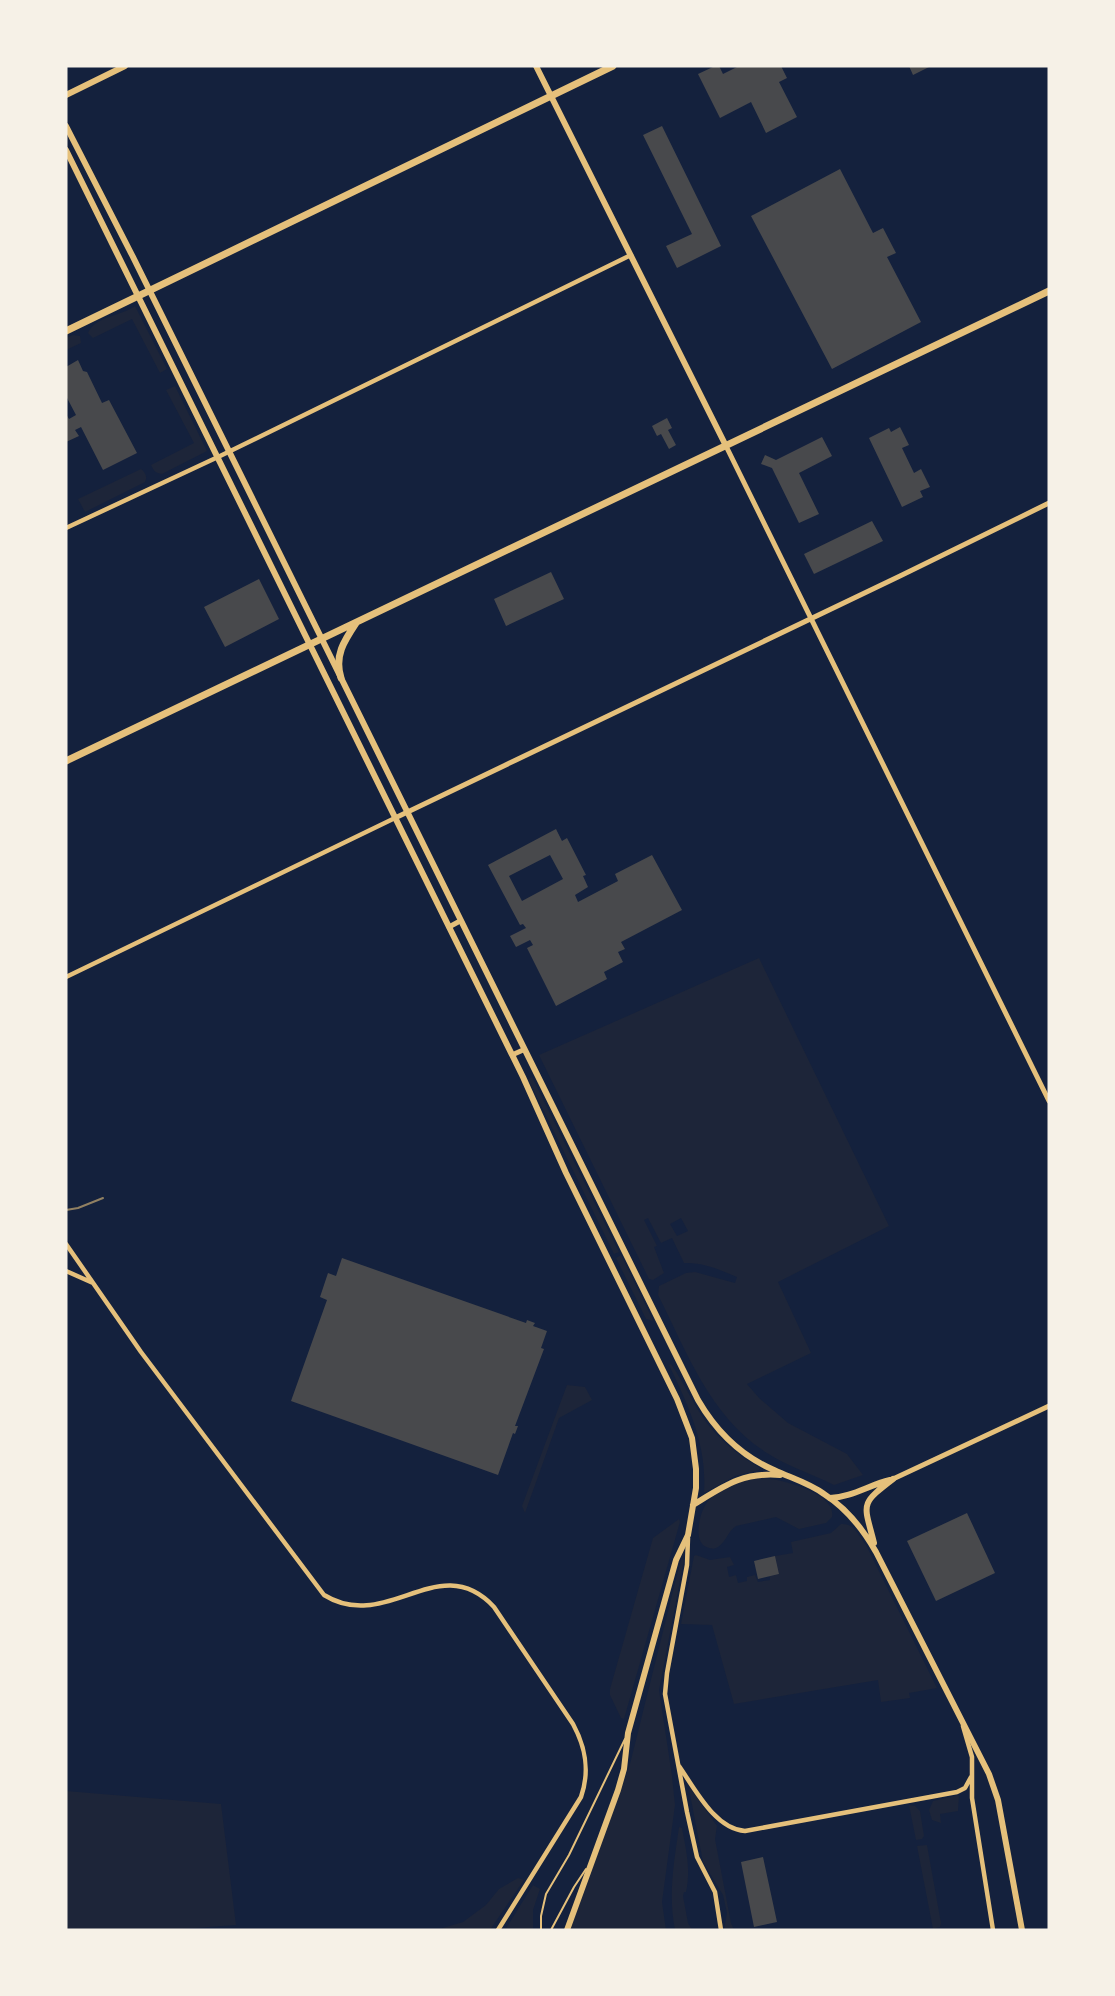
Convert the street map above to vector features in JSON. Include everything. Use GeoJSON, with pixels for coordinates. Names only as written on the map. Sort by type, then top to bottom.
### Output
{"type":"FeatureCollection","features":[{"type":"Feature","properties":{"kind":"main road"},"geometry":{"type":"LineString","coordinates":[[66,95],[125,66]]}},
{"type":"Feature","properties":{"kind":"main road"},"geometry":{"type":"LineString","coordinates":[[536,66],[725,444]]}},
{"type":"Feature","properties":{"kind":"main road"},"geometry":{"type":"LineString","coordinates":[[66,331],[613,66]]}},
{"type":"Feature","properties":{"kind":"main road"},"geometry":{"type":"LineString","coordinates":[[66,126],[286,565],[406,813],[703,1410],[717,1428],[738,1448],[765,1465],[830,1498],[856,1523],[876,1552],[989,1774],[998,1800],[1022,1930]]}},
{"type":"Feature","properties":{"kind":"main road"},"geometry":{"type":"LineString","coordinates":[[66,150],[512,1055],[566,1173],[684,1413],[692,1438],[696,1462],[688,1535],[676,1560],[628,1734],[621,1779],[567,1930]]}},
{"type":"Feature","properties":{"kind":"main road"},"geometry":{"type":"LineString","coordinates":[[66,761],[1049,291]]}},
{"type":"Feature","properties":{"kind":"main road"},"geometry":{"type":"LineString","coordinates":[[341,678],[338,668],[340,649],[356,622]]}},
{"type":"Feature","properties":{"kind":"main road"},"geometry":{"type":"LineString","coordinates":[[693,1505],[726,1484],[742,1477],[764,1474],[787,1475]]}},
{"type":"Feature","properties":{"kind":"main road"},"geometry":{"type":"LineString","coordinates":[[830,1498],[848,1496],[880,1482],[894,1479]]}},
{"type":"Feature","properties":{"kind":"main road"},"geometry":{"type":"LineString","coordinates":[[876,1552],[866,1512],[867,1503],[872,1495],[894,1479]]}},
{"type":"Feature","properties":{"kind":"street"},"geometry":{"type":"LineString","coordinates":[[66,528],[218,457],[631,255]]}},
{"type":"Feature","properties":{"kind":"street"},"geometry":{"type":"LineString","coordinates":[[725,444],[1049,1101]]}},
{"type":"Feature","properties":{"kind":"street"},"geometry":{"type":"LineString","coordinates":[[66,977],[1049,503]]}},
{"type":"Feature","properties":{"kind":"street"},"geometry":{"type":"LineString","coordinates":[[275,571],[286,565]]}},
{"type":"Feature","properties":{"kind":"street"},"geometry":{"type":"LineString","coordinates":[[449,927],[460,921]]}},
{"type":"Feature","properties":{"kind":"street"},"geometry":{"type":"LineString","coordinates":[[512,1055],[523,1050]]}},
{"type":"Feature","properties":{"kind":"street"},"geometry":{"type":"LineString","coordinates":[[66,1244],[141,1353],[324,1595],[349,1605],[375,1606],[441,1585],[458,1585],[472,1589],[494,1607],[573,1724],[582,1743],[587,1762],[586,1781],[581,1797],[498,1930]]}},
{"type":"Feature","properties":{"kind":"street"},"geometry":{"type":"LineString","coordinates":[[66,1256],[73,1253]]}},
{"type":"Feature","properties":{"kind":"street"},"geometry":{"type":"LineString","coordinates":[[66,1271],[93,1283]]}},
{"type":"Feature","properties":{"kind":"street"},"geometry":{"type":"LineString","coordinates":[[894,1479],[1049,1406]]}},
{"type":"Feature","properties":{"kind":"street"},"geometry":{"type":"LineString","coordinates":[[688,1535],[687,1565],[665,1694],[697,1857],[715,1892],[721,1930]]}},
{"type":"Feature","properties":{"kind":"street"},"geometry":{"type":"LineString","coordinates":[[961,1719],[972,1757],[972,1798],[993,1930]]}},
{"type":"Feature","properties":{"kind":"street"},"geometry":{"type":"LineString","coordinates":[[677,1763],[719,1821],[730,1828],[741,1831],[957,1792],[965,1788],[971,1777]]}},
{"type":"Feature","properties":{"kind":"lane"},"geometry":{"type":"LineString","coordinates":[[541,1930],[541,1916],[546,1894],[570,1856],[628,1734]]}},
{"type":"Feature","properties":{"kind":"lane"},"geometry":{"type":"LineString","coordinates":[[551,1930],[574,1887],[591,1862]]}},
{"type":"Feature","properties":{"kind":"shaded area"},"geometry":{"type":"Polygon","coordinates":[[[135,306],[167,369],[160,373],[132,319],[93,338],[88,333],[96,323],[135,306]]]}},
{"type":"Feature","properties":{"kind":"shaded area"},"geometry":{"type":"Polygon","coordinates":[[[73,335],[80,336],[81,343],[66,350],[66,338],[73,335]]]}},
{"type":"Feature","properties":{"kind":"shaded area"},"geometry":{"type":"Polygon","coordinates":[[[175,386],[207,451],[162,474],[155,471],[151,465],[194,443],[166,390],[175,386]]]}},
{"type":"Feature","properties":{"kind":"shaded area"},"geometry":{"type":"Polygon","coordinates":[[[141,469],[146,475],[145,482],[85,512],[78,499],[141,469]]]}},
{"type":"Feature","properties":{"kind":"shaded area"},"geometry":{"type":"Polygon","coordinates":[[[759,958],[889,1226],[778,1282],[811,1353],[747,1384],[759,1398],[788,1423],[847,1454],[863,1475],[834,1485],[783,1462],[747,1438],[715,1402],[690,1361],[658,1295],[659,1286],[686,1273],[695,1272],[735,1283],[737,1277],[705,1265],[684,1263],[672,1238],[661,1243],[648,1218],[644,1220],[657,1246],[654,1247],[664,1273],[653,1280],[649,1279],[539,1055],[759,958]],[[681,1218],[670,1224],[677,1236],[688,1231],[681,1218]]]}},
{"type":"Feature","properties":{"kind":"shaded area"},"geometry":{"type":"Polygon","coordinates":[[[532,1077],[619,1252],[614,1254],[528,1079],[532,1077]]]}},
{"type":"Feature","properties":{"kind":"shaded area"},"geometry":{"type":"Polygon","coordinates":[[[621,1255],[653,1321],[646,1319],[616,1258],[621,1255]]]}},
{"type":"Feature","properties":{"kind":"shaded area"},"geometry":{"type":"Polygon","coordinates":[[[671,1364],[712,1430],[734,1451],[760,1468],[759,1470],[735,1476],[704,1492],[700,1442],[690,1411],[669,1365],[671,1364]]]}},
{"type":"Feature","properties":{"kind":"shaded area"},"geometry":{"type":"Polygon","coordinates":[[[567,1385],[585,1387],[592,1400],[559,1418],[525,1513],[522,1506],[567,1385]]]}},
{"type":"Feature","properties":{"kind":"shaded area"},"geometry":{"type":"Polygon","coordinates":[[[760,1478],[805,1488],[826,1501],[831,1508],[832,1517],[826,1523],[799,1529],[776,1517],[736,1526],[721,1545],[715,1548],[704,1546],[700,1541],[698,1529],[706,1504],[717,1493],[730,1486],[760,1478]]]}},
{"type":"Feature","properties":{"kind":"shaded area"},"geometry":{"type":"Polygon","coordinates":[[[679,1519],[624,1719],[621,1718],[610,1695],[610,1689],[653,1538],[679,1519]]]}},
{"type":"Feature","properties":{"kind":"shaded area"},"geometry":{"type":"Polygon","coordinates":[[[841,1524],[853,1528],[866,1545],[937,1688],[909,1693],[910,1698],[881,1702],[878,1680],[734,1704],[712,1625],[681,1624],[694,1556],[710,1560],[730,1557],[734,1565],[727,1567],[729,1577],[736,1575],[738,1583],[747,1581],[747,1577],[755,1575],[758,1582],[770,1580],[770,1576],[779,1574],[775,1556],[793,1553],[791,1542],[831,1533],[841,1524]]]}},
{"type":"Feature","properties":{"kind":"shaded area"},"geometry":{"type":"Polygon","coordinates":[[[681,1559],[684,1560],[659,1690],[675,1805],[662,1902],[666,1930],[570,1930],[630,1764],[681,1559]]]}},
{"type":"Feature","properties":{"kind":"shaded area"},"geometry":{"type":"Polygon","coordinates":[[[689,1789],[717,1826],[715,1839],[734,1930],[724,1930],[727,1913],[723,1895],[703,1862],[689,1789]]]}},
{"type":"Feature","properties":{"kind":"shaded area"},"geometry":{"type":"Polygon","coordinates":[[[66,1791],[221,1804],[236,1925],[169,1930],[66,1930],[66,1791]]]}},
{"type":"Feature","properties":{"kind":"shaded area"},"geometry":{"type":"Polygon","coordinates":[[[959,1795],[958,1811],[940,1814],[941,1823],[932,1820],[929,1810],[933,1801],[959,1795]]]}},
{"type":"Feature","properties":{"kind":"shaded area"},"geometry":{"type":"Polygon","coordinates":[[[909,1805],[915,1806],[920,1811],[924,1836],[922,1839],[916,1840],[909,1805]]]}},
{"type":"Feature","properties":{"kind":"shaded area"},"geometry":{"type":"Polygon","coordinates":[[[679,1827],[682,1828],[688,1867],[686,1892],[683,1896],[688,1923],[692,1930],[675,1930],[673,1917],[672,1879],[679,1827]]]}},
{"type":"Feature","properties":{"kind":"shaded area"},"geometry":{"type":"Polygon","coordinates":[[[927,1845],[941,1923],[940,1927],[933,1929],[917,1846],[927,1845]]]}},
{"type":"Feature","properties":{"kind":"shaded area"},"geometry":{"type":"Polygon","coordinates":[[[518,1878],[524,1880],[490,1930],[436,1930],[463,1922],[486,1905],[499,1889],[518,1878]]]}},
{"type":"Feature","properties":{"kind":"shaded area"},"geometry":{"type":"Polygon","coordinates":[[[533,1885],[540,1889],[533,1910],[533,1930],[505,1930],[533,1885]]]}},
{"type":"Feature","properties":{"kind":"building"},"geometry":{"type":"Polygon","coordinates":[[[719,66],[723,74],[739,66],[781,66],[787,78],[779,82],[797,117],[766,133],[751,102],[720,118],[698,74],[719,66]]]}},
{"type":"Feature","properties":{"kind":"building"},"geometry":{"type":"Polygon","coordinates":[[[909,66],[931,66],[913,75],[909,66]]]}},
{"type":"Feature","properties":{"kind":"building"},"geometry":{"type":"Polygon","coordinates":[[[662,126],[721,246],[677,268],[666,246],[692,234],[643,135],[662,126]]]}},
{"type":"Feature","properties":{"kind":"building"},"geometry":{"type":"Polygon","coordinates":[[[840,169],[873,233],[883,228],[896,253],[887,257],[921,322],[832,369],[751,216],[840,169]]]}},
{"type":"Feature","properties":{"kind":"building"},"geometry":{"type":"Polygon","coordinates":[[[78,360],[83,371],[87,372],[102,403],[109,400],[137,453],[103,470],[81,427],[75,430],[79,436],[66,442],[66,414],[69,419],[76,415],[66,396],[66,367],[78,360]]]}},
{"type":"Feature","properties":{"kind":"building"},"geometry":{"type":"Polygon","coordinates":[[[667,418],[672,428],[668,430],[676,445],[669,449],[661,434],[657,436],[652,426],[667,418]]]}},
{"type":"Feature","properties":{"kind":"building"},"geometry":{"type":"Polygon","coordinates":[[[900,427],[909,445],[902,448],[914,473],[921,469],[930,487],[920,491],[923,497],[902,507],[869,438],[889,428],[891,432],[900,427]]]}},
{"type":"Feature","properties":{"kind":"building"},"geometry":{"type":"Polygon","coordinates":[[[822,437],[832,456],[799,473],[819,514],[799,523],[772,468],[761,464],[765,455],[776,460],[822,437]]]}},
{"type":"Feature","properties":{"kind":"building"},"geometry":{"type":"Polygon","coordinates":[[[872,521],[883,541],[814,574],[804,554],[872,521]]]}},
{"type":"Feature","properties":{"kind":"building"},"geometry":{"type":"Polygon","coordinates":[[[551,572],[564,599],[506,626],[494,599],[551,572]]]}},
{"type":"Feature","properties":{"kind":"building"},"geometry":{"type":"Polygon","coordinates":[[[259,579],[279,619],[225,647],[204,607],[259,579]]]}},
{"type":"Feature","properties":{"kind":"building"},"geometry":{"type":"Polygon","coordinates":[[[556,829],[562,841],[567,838],[586,875],[583,876],[588,887],[575,895],[578,902],[618,881],[615,874],[652,855],[682,910],[621,942],[625,949],[618,952],[623,962],[604,972],[607,979],[556,1006],[527,948],[533,945],[530,940],[516,947],[510,936],[526,928],[523,924],[520,925],[488,865],[556,829]],[[550,855],[509,876],[522,901],[563,879],[550,855]]]}},
{"type":"Feature","properties":{"kind":"building"},"geometry":{"type":"Polygon","coordinates":[[[342,1258],[526,1323],[527,1320],[535,1323],[533,1326],[547,1331],[541,1348],[544,1349],[515,1426],[518,1426],[515,1434],[513,1433],[498,1475],[291,1401],[327,1300],[320,1297],[328,1273],[336,1276],[342,1258]]]}},
{"type":"Feature","properties":{"kind":"building"},"geometry":{"type":"Polygon","coordinates":[[[967,1513],[995,1573],[936,1601],[907,1541],[967,1513]]]}},
{"type":"Feature","properties":{"kind":"building"},"geometry":{"type":"Polygon","coordinates":[[[775,1556],[779,1574],[758,1579],[754,1561],[775,1556]]]}},
{"type":"Feature","properties":{"kind":"building"},"geometry":{"type":"Polygon","coordinates":[[[763,1857],[777,1922],[754,1927],[741,1862],[763,1857]]]}},
{"type":"Feature","properties":{"kind":"railway"},"geometry":{"type":"LineString","coordinates":[[66,1210],[103,1198]]}}]}
